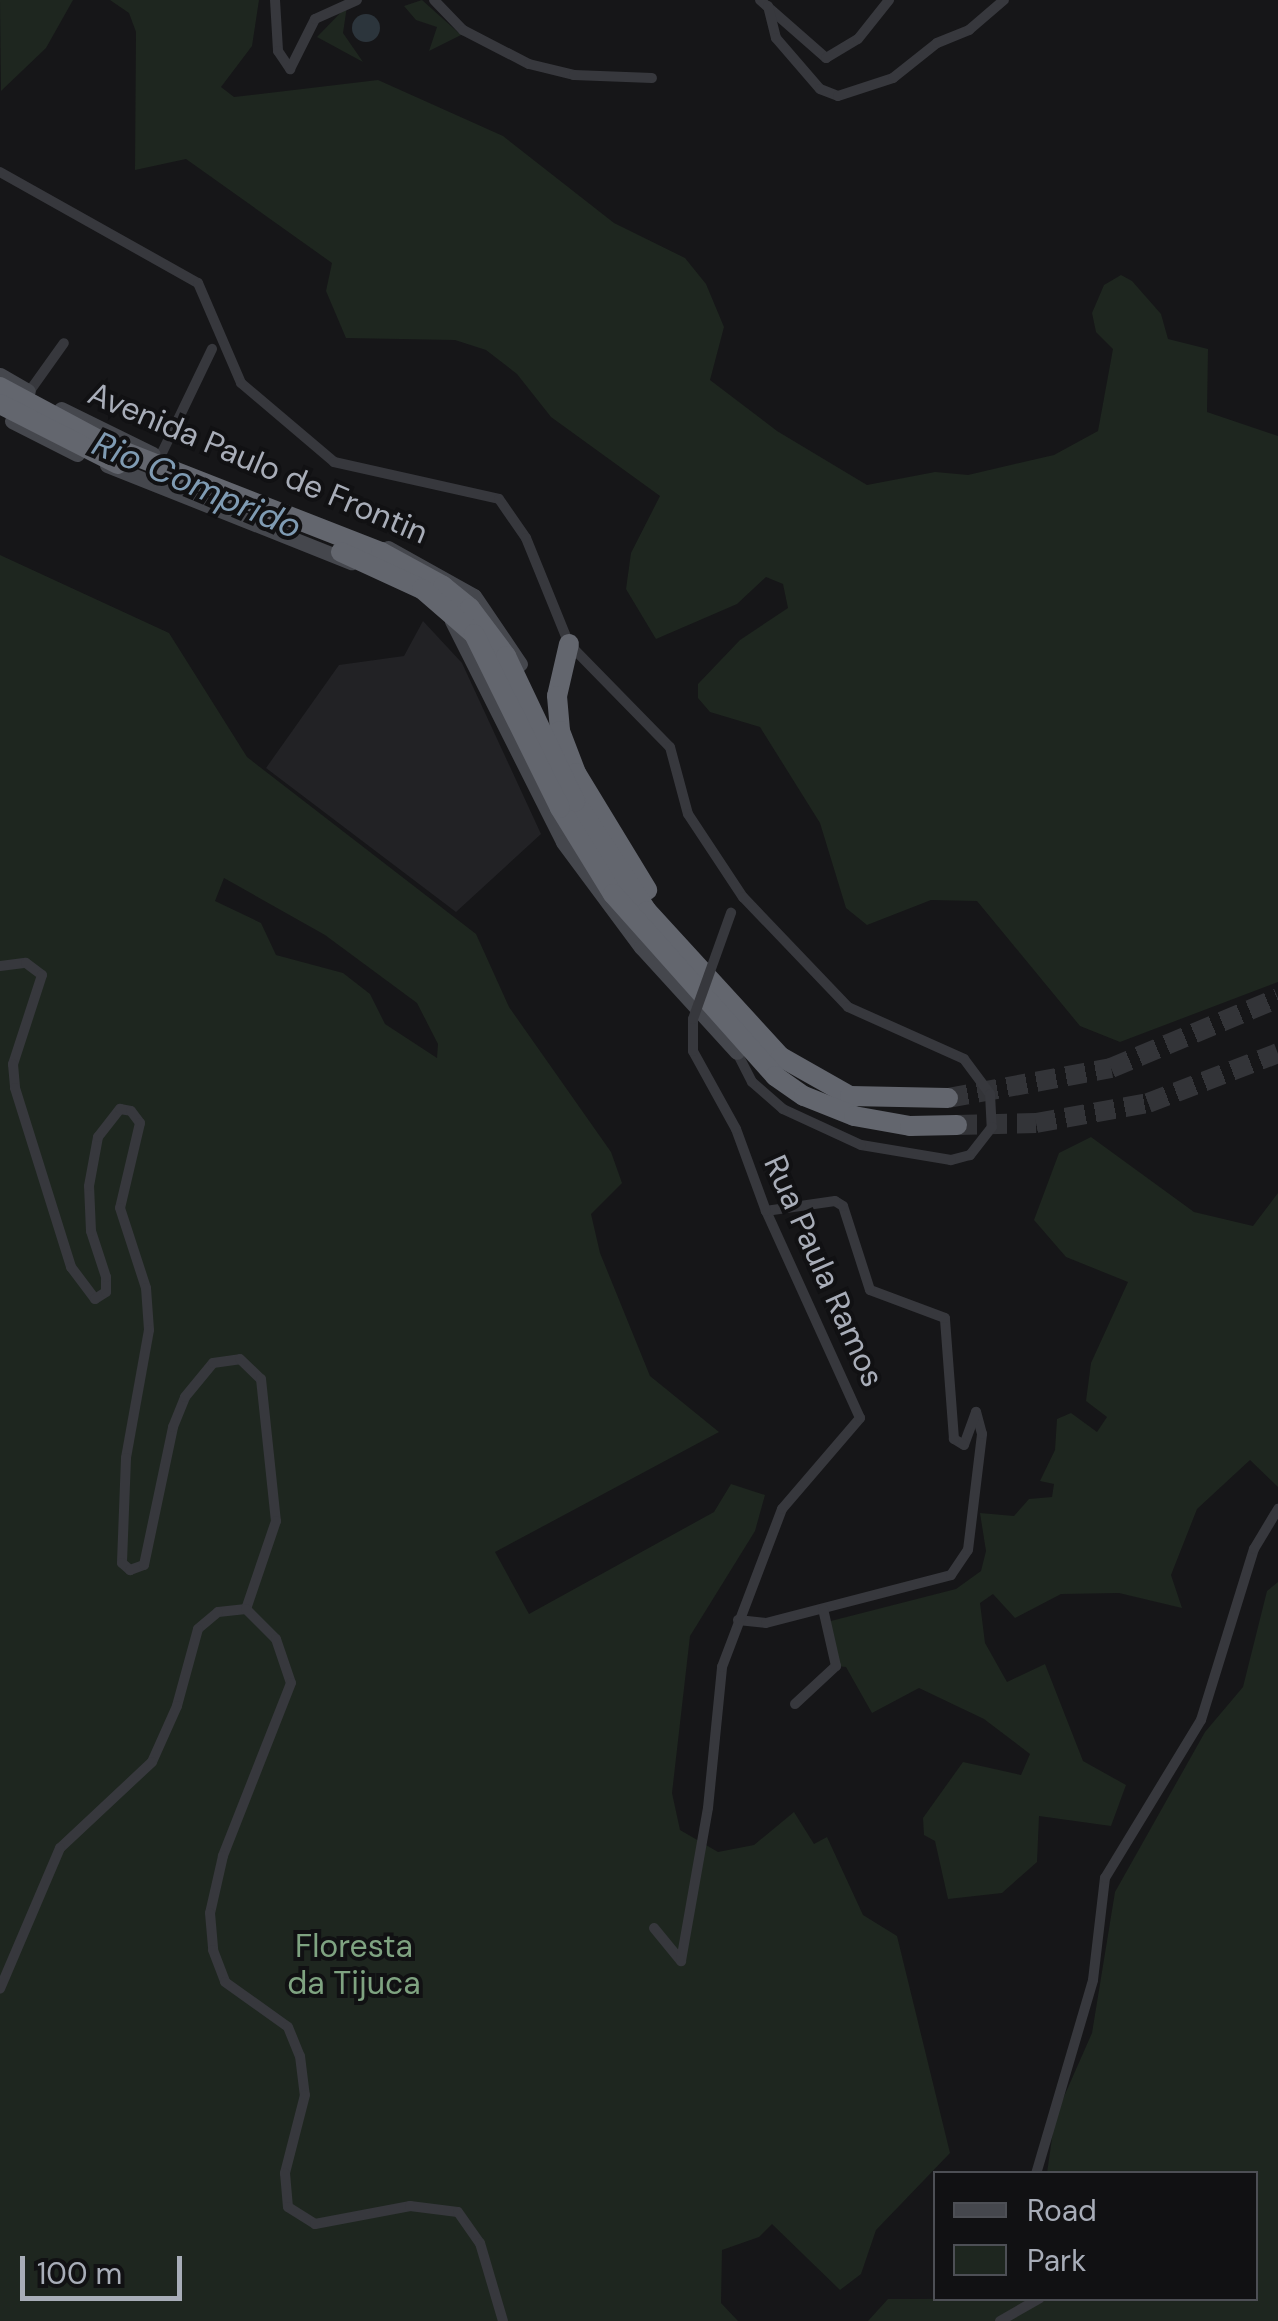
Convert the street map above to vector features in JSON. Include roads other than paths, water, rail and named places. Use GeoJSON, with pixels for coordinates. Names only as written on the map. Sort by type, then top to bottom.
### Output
{"type":"FeatureCollection","features":[{"type":"Feature","properties":{"kind":"highway"},"geometry":{"type":"LineString","coordinates":[[0,387],[110,446],[380,552],[443,586],[470,608],[506,656],[568,805],[647,911],[768,1046],[797,1069],[869,1099],[948,1098]]}},
{"type":"Feature","properties":{"kind":"highway"},"geometry":{"type":"LineString","coordinates":[[0,404],[114,463],[377,566],[453,611],[495,665],[613,894],[764,1066],[804,1096],[881,1122]]}},
{"type":"Feature","properties":{"kind":"highway"},"geometry":{"type":"LineString","coordinates":[[569,644],[558,696],[560,732],[576,773],[647,890]]}},
{"type":"Feature","properties":{"kind":"highway"},"geometry":{"type":"LineString","coordinates":[[565,773],[647,890],[797,1069]]}},
{"type":"Feature","properties":{"kind":"highway"},"geometry":{"type":"LineString","coordinates":[[737,1052],[804,1107],[881,1122],[956,1126]]}},
{"type":"Feature","properties":{"kind":"main road","name":"Avenida Paulo de Frontin"},"geometry":{"type":"LineString","coordinates":[[0,375],[160,457],[408,555],[474,596],[511,645],[565,773]]}},
{"type":"Feature","properties":{"kind":"main road","name":"Avenida Paulo de Frontin"},"geometry":{"type":"LineString","coordinates":[[0,414],[149,482],[388,577],[449,618],[538,786],[563,842],[601,897],[737,1052]]}},
{"type":"Feature","properties":{"kind":"main road"},"geometry":{"type":"LineString","coordinates":[[149,482],[160,457]]}},
{"type":"Feature","properties":{"kind":"main road"},"geometry":{"type":"LineString","coordinates":[[538,786],[565,773]]}},
{"type":"Feature","properties":{"kind":"street"},"geometry":{"type":"LineString","coordinates":[[275,0],[278,51],[290,69],[316,19],[358,0]]}},
{"type":"Feature","properties":{"kind":"street"},"geometry":{"type":"LineString","coordinates":[[434,0],[463,30],[529,64],[574,75],[652,78]]}},
{"type":"Feature","properties":{"kind":"street"},"geometry":{"type":"LineString","coordinates":[[764,3],[826,58],[858,39],[889,0]]}},
{"type":"Feature","properties":{"kind":"street"},"geometry":{"type":"LineString","coordinates":[[764,3],[773,32],[791,57],[820,88],[838,96],[893,78],[938,43],[970,30],[1004,0]]}},
{"type":"Feature","properties":{"kind":"street"},"geometry":{"type":"LineString","coordinates":[[0,172],[198,282],[241,383],[334,462],[499,499],[526,538],[569,644],[670,747],[688,814],[743,896],[848,1007],[964,1059],[990,1094],[992,1127],[970,1155],[951,1160],[861,1145],[822,1131],[772,1100],[737,1052]]}},
{"type":"Feature","properties":{"kind":"street"},"geometry":{"type":"LineString","coordinates":[[29,392],[64,343]]}},
{"type":"Feature","properties":{"kind":"street"},"geometry":{"type":"LineString","coordinates":[[160,457],[212,349]]}},
{"type":"Feature","properties":{"kind":"street","name":"Rua Paula Ramos"},"geometry":{"type":"LineString","coordinates":[[654,1928],[681,1961],[708,1808],[722,1667],[782,1509],[860,1418],[766,1211],[736,1129],[690,1044],[694,1019],[731,913],[743,896]]}},
{"type":"Feature","properties":{"kind":"street"},"geometry":{"type":"LineString","coordinates":[[0,966],[26,963],[42,975],[14,1064],[15,1088],[61,1240],[81,1286],[95,1300],[106,1292],[106,1277],[91,1231],[90,1186],[98,1137],[120,1109],[131,1111],[140,1123],[120,1208],[146,1288],[149,1330],[126,1458],[122,1563],[130,1570],[144,1566],[160,1464],[185,1397],[213,1363],[240,1359],[261,1378],[276,1521],[246,1609]]}},
{"type":"Feature","properties":{"kind":"street"},"geometry":{"type":"LineString","coordinates":[[738,1620],[766,1622],[823,1609],[940,1580],[962,1567],[982,1421],[973,1414],[966,1443],[956,1445],[945,1318],[870,1290],[843,1206],[835,1201],[766,1211]]}},
{"type":"Feature","properties":{"kind":"street"},"geometry":{"type":"LineString","coordinates":[[1037,2171],[1093,1980],[1104,1878],[1201,1720],[1254,1548],[1278,1509]]}},
{"type":"Feature","properties":{"kind":"street"},"geometry":{"type":"LineString","coordinates":[[0,1989],[60,1848],[152,1762],[178,1706],[198,1628],[218,1612],[246,1609]]}},
{"type":"Feature","properties":{"kind":"street"},"geometry":{"type":"LineString","coordinates":[[246,1609],[276,1639],[291,1684],[222,1856],[210,1913],[213,1950],[225,1982],[288,2027],[300,2056],[306,2096],[284,2173],[288,2208],[315,2224],[410,2206],[458,2212],[480,2243],[503,2321]]}},
{"type":"Feature","properties":{"kind":"street"},"geometry":{"type":"LineString","coordinates":[[795,1704],[836,1666],[823,1609]]}},
{"type":"Feature","properties":{"kind":"street"},"geometry":{"type":"LineString","coordinates":[[1000,2321],[1035,2301]]}},
{"type":"Feature","properties":{"kind":"tunnel"},"geometry":{"type":"LineString","coordinates":[[948,1098],[1111,1068],[1278,998]]}},
{"type":"Feature","properties":{"kind":"tunnel"},"geometry":{"type":"LineString","coordinates":[[957,1125],[1036,1123],[1148,1103],[1278,1053]]}},
{"type":"Feature","properties":{"kind":"water label","name":"Rio Comprido"},"geometry":{"type":"Point","coordinates":[197,485]}},
{"type":"Feature","properties":{"kind":"park label","name":"Floresta da Tijuca"},"geometry":{"type":"Point","coordinates":[354,1966]}}]}
